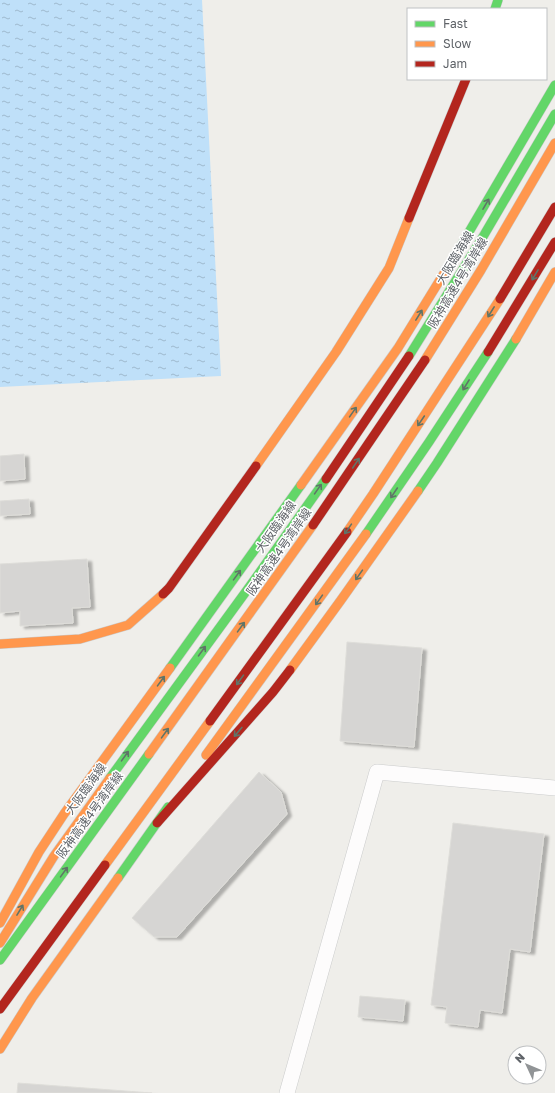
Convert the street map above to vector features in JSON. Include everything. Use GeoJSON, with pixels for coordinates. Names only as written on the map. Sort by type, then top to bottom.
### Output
{"type":"FeatureCollection","features":[{"type":"Feature","properties":{"kind":"main road"},"geometry":{"type":"LineString","coordinates":[[0,644],[80,639],[128,625],[169,588],[336,352],[389,268],[466,80]]}},
{"type":"Feature","properties":{"kind":"main road"},"geometry":{"type":"LineString","coordinates":[[0,923],[16,890],[64,814],[220,599],[398,348],[455,256],[555,85]]}},
{"type":"Feature","properties":{"kind":"main road","name":"大阪臨海線"},"geometry":{"type":"LineString","coordinates":[[0,943],[82,814],[264,565],[406,360],[466,264],[555,114]]}},
{"type":"Feature","properties":{"kind":"main road","name":"阪神高速4号湾岸線"},"geometry":{"type":"LineString","coordinates":[[0,960],[278,576],[348,475],[422,364],[481,270],[555,143]]}},
{"type":"Feature","properties":{"kind":"main road"},"geometry":{"type":"LineString","coordinates":[[0,1010],[302,595],[373,494],[443,387],[555,207]]}},
{"type":"Feature","properties":{"kind":"main road"},"geometry":{"type":"LineString","coordinates":[[0,1050],[32,998],[157,822],[317,603],[388,502],[461,394],[555,242]]}},
{"type":"Feature","properties":{"kind":"main road"},"geometry":{"type":"LineString","coordinates":[[157,822],[273,692],[341,600],[437,463],[518,336],[555,272]]}},
{"type":"Feature","properties":{"kind":"street"},"geometry":{"type":"LineString","coordinates":[[287,1093],[378,772],[555,788]]}},
{"type":"Feature","properties":{"kind":"water"},"geometry":{"type":"Polygon","coordinates":[[[0,0],[202,0],[221,376],[0,387],[0,0]]]}},
{"type":"Feature","properties":{"kind":"building"},"geometry":{"type":"Polygon","coordinates":[[[24,454],[25,479],[0,481],[0,456],[24,454]]]}},
{"type":"Feature","properties":{"kind":"building"},"geometry":{"type":"Polygon","coordinates":[[[29,499],[30,514],[0,516],[0,501],[29,499]]]}},
{"type":"Feature","properties":{"kind":"building"},"geometry":{"type":"Polygon","coordinates":[[[87,559],[90,607],[72,608],[73,623],[20,626],[20,611],[0,613],[0,564],[87,559]]]}},
{"type":"Feature","properties":{"kind":"building"},"geometry":{"type":"Polygon","coordinates":[[[347,642],[422,648],[414,747],[340,741],[347,642]]]}},
{"type":"Feature","properties":{"kind":"building"},"geometry":{"type":"Polygon","coordinates":[[[259,772],[281,792],[287,814],[177,937],[154,937],[132,918],[259,772]]]}},
{"type":"Feature","properties":{"kind":"building"},"geometry":{"type":"Polygon","coordinates":[[[453,823],[544,834],[530,952],[510,949],[502,1013],[480,1010],[478,1027],[445,1023],[447,1007],[431,1005],[453,823]]]}},
{"type":"Feature","properties":{"kind":"building"},"geometry":{"type":"Polygon","coordinates":[[[360,996],[405,1000],[403,1021],[358,1017],[360,996]]]}},
{"type":"Feature","properties":{"kind":"building"},"geometry":{"type":"Polygon","coordinates":[[[18,1083],[152,1093],[17,1093],[18,1083]]]}},
{"type":"Feature","properties":{"kind":"traffic: fast"},"geometry":{"type":"LineString","coordinates":[[495,8],[498,0]]}},
{"type":"Feature","properties":{"kind":"traffic: fast"},"geometry":{"type":"LineString","coordinates":[[459,249],[555,85]]}},
{"type":"Feature","properties":{"kind":"traffic: fast"},"geometry":{"type":"LineString","coordinates":[[409,356],[484,235],[555,114]]}},
{"type":"Feature","properties":{"kind":"traffic: fast"},"geometry":{"type":"LineString","coordinates":[[418,491],[516,339]]}},
{"type":"Feature","properties":{"kind":"traffic: fast"},"geometry":{"type":"LineString","coordinates":[[366,534],[488,352]]}},
{"type":"Feature","properties":{"kind":"traffic: fast"},"geometry":{"type":"LineString","coordinates":[[110,778],[326,479]]}},
{"type":"Feature","properties":{"kind":"traffic: fast"},"geometry":{"type":"LineString","coordinates":[[170,668],[301,485]]}},
{"type":"Feature","properties":{"kind":"traffic: fast"},"geometry":{"type":"LineString","coordinates":[[0,960],[149,754]]}},
{"type":"Feature","properties":{"kind":"traffic: fast"},"geometry":{"type":"LineString","coordinates":[[118,878],[168,807]]}},
{"type":"Feature","properties":{"kind":"traffic: slow"},"geometry":{"type":"LineString","coordinates":[[425,360],[481,270],[555,143]]}},
{"type":"Feature","properties":{"kind":"traffic: slow"},"geometry":{"type":"LineString","coordinates":[[256,466],[336,352],[389,268],[409,218]]}},
{"type":"Feature","properties":{"kind":"traffic: slow"},"geometry":{"type":"LineString","coordinates":[[301,485],[398,348],[459,249]]}},
{"type":"Feature","properties":{"kind":"traffic: slow"},"geometry":{"type":"LineString","coordinates":[[516,339],[555,272]]}},
{"type":"Feature","properties":{"kind":"traffic: slow"},"geometry":{"type":"LineString","coordinates":[[347,532],[500,299]]}},
{"type":"Feature","properties":{"kind":"traffic: slow"},"geometry":{"type":"LineString","coordinates":[[290,670],[418,491]]}},
{"type":"Feature","properties":{"kind":"traffic: slow"},"geometry":{"type":"LineString","coordinates":[[149,754],[313,525]]}},
{"type":"Feature","properties":{"kind":"traffic: slow"},"geometry":{"type":"LineString","coordinates":[[206,755],[366,534]]}},
{"type":"Feature","properties":{"kind":"traffic: slow"},"geometry":{"type":"LineString","coordinates":[[0,644],[80,639],[128,625],[163,594]]}},
{"type":"Feature","properties":{"kind":"traffic: slow"},"geometry":{"type":"LineString","coordinates":[[0,923],[39,852],[64,814],[170,668]]}},
{"type":"Feature","properties":{"kind":"traffic: slow"},"geometry":{"type":"LineString","coordinates":[[105,865],[210,721]]}},
{"type":"Feature","properties":{"kind":"traffic: slow"},"geometry":{"type":"LineString","coordinates":[[0,943],[54,856],[110,778]]}},
{"type":"Feature","properties":{"kind":"traffic: slow"},"geometry":{"type":"LineString","coordinates":[[0,1049],[32,998],[118,878]]}},
{"type":"Feature","properties":{"kind":"traffic: jam"},"geometry":{"type":"LineString","coordinates":[[409,218],[466,80]]}},
{"type":"Feature","properties":{"kind":"traffic: jam"},"geometry":{"type":"LineString","coordinates":[[500,299],[555,207]]}},
{"type":"Feature","properties":{"kind":"traffic: jam"},"geometry":{"type":"LineString","coordinates":[[488,352],[555,242]]}},
{"type":"Feature","properties":{"kind":"traffic: jam"},"geometry":{"type":"LineString","coordinates":[[326,479],[409,356]]}},
{"type":"Feature","properties":{"kind":"traffic: jam"},"geometry":{"type":"LineString","coordinates":[[313,525],[425,360]]}},
{"type":"Feature","properties":{"kind":"traffic: jam"},"geometry":{"type":"LineString","coordinates":[[163,594],[169,588],[256,466]]}},
{"type":"Feature","properties":{"kind":"traffic: jam"},"geometry":{"type":"LineString","coordinates":[[210,721],[347,532]]}},
{"type":"Feature","properties":{"kind":"traffic: jam"},"geometry":{"type":"LineString","coordinates":[[157,823],[273,692],[290,670]]}},
{"type":"Feature","properties":{"kind":"traffic: jam"},"geometry":{"type":"LineString","coordinates":[[0,1009],[105,865]]}}]}
